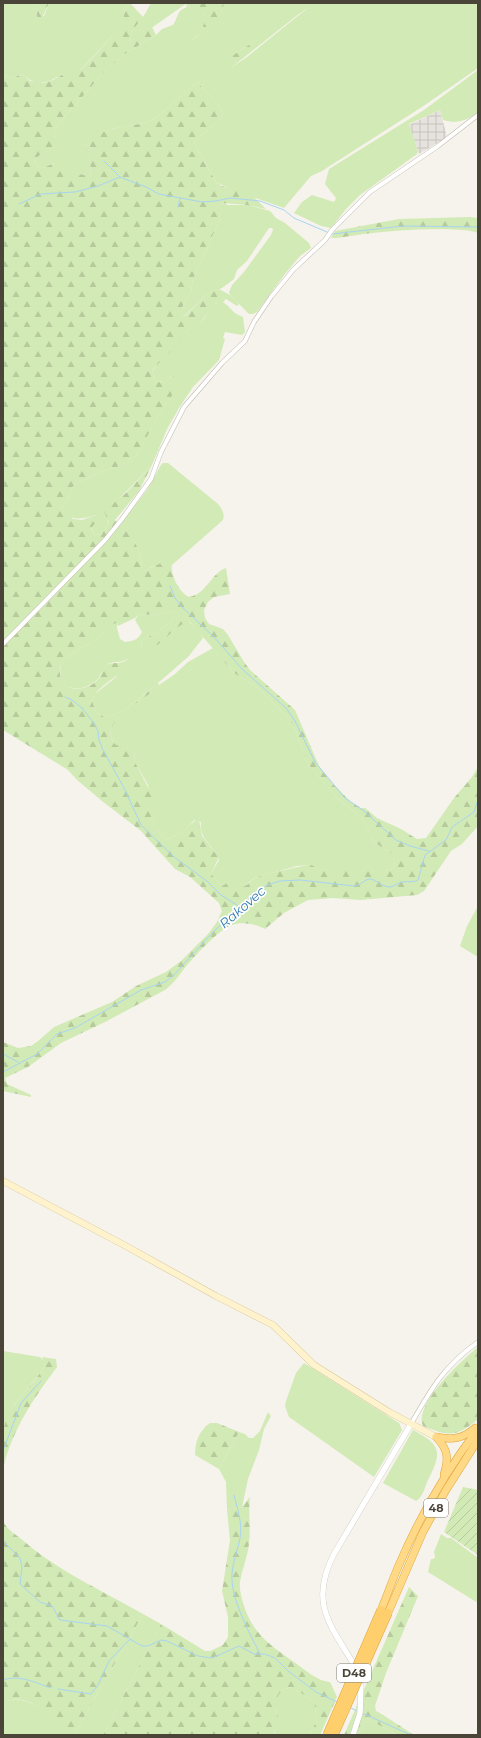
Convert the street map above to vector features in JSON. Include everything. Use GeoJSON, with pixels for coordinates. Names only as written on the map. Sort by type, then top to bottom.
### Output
{"type":"FeatureCollection","features":[{"type":"Feature","properties":{"kind":"highway"},"geometry":{"type":"LineString","coordinates":[[436,1437],[451,1439],[461,1438],[470,1433],[478,1425]]}},
{"type":"Feature","properties":{"kind":"highway","name":"48"},"geometry":{"type":"LineString","coordinates":[[385,1612],[407,1548],[440,1486],[478,1429]]}},
{"type":"Feature","properties":{"kind":"highway","name":"48"},"geometry":{"type":"LineString","coordinates":[[436,1437],[445,1447],[448,1456],[447,1465],[440,1486]]}},
{"type":"Feature","properties":{"kind":"highway","name":"48"},"geometry":{"type":"LineString","coordinates":[[385,1612],[423,1532],[453,1478],[478,1440]]}},
{"type":"Feature","properties":{"kind":"highway","name":"D48"},"geometry":{"type":"LineString","coordinates":[[327,1735],[385,1612]]}},
{"type":"Feature","properties":{"kind":"highway","name":"D48"},"geometry":{"type":"LineString","coordinates":[[334,1735],[385,1612]]}},
{"type":"Feature","properties":{"kind":"main road"},"geometry":{"type":"LineString","coordinates":[[3,1181],[216,1296],[273,1325],[314,1365],[411,1424],[436,1437]]}},
{"type":"Feature","properties":{"kind":"street"},"geometry":{"type":"LineString","coordinates":[[3,644],[106,540],[151,479],[161,452],[184,407],[222,363],[245,341],[254,322],[292,270],[324,240],[370,192],[438,146],[478,115]]}},
{"type":"Feature","properties":{"kind":"street"},"geometry":{"type":"LineString","coordinates":[[353,1663],[326,1618],[323,1599],[325,1575],[334,1554],[430,1391],[444,1371],[460,1355],[478,1342]]}},
{"type":"Feature","properties":{"kind":"street"},"geometry":{"type":"LineString","coordinates":[[353,1735],[360,1713],[361,1686]]}},
{"type":"Feature","properties":{"kind":"shaded area"},"geometry":{"type":"Polygon","coordinates":[[[440,110],[447,137],[419,154],[409,125],[440,110]]]}},
{"type":"Feature","properties":{"kind":"green space"},"geometry":{"type":"Polygon","coordinates":[[[3,3],[33,3],[36,9],[36,17],[44,16],[49,3],[130,3],[126,8],[122,22],[113,35],[79,71],[71,71],[51,80],[38,83],[30,80],[22,74],[13,78],[3,75],[3,3]]]}},
{"type":"Feature","properties":{"kind":"green space"},"geometry":{"type":"Polygon","coordinates":[[[33,3],[49,3],[40,22],[37,21],[36,9],[33,3]]]}},
{"type":"Feature","properties":{"kind":"green space"},"geometry":{"type":"Polygon","coordinates":[[[130,3],[143,17],[132,31],[130,42],[152,27],[156,35],[123,55],[103,73],[54,129],[57,142],[56,145],[37,157],[35,160],[36,164],[39,168],[43,168],[54,163],[76,173],[90,175],[90,146],[84,144],[87,136],[95,132],[106,132],[111,129],[145,123],[156,118],[197,82],[218,105],[224,115],[194,143],[216,182],[222,186],[254,197],[266,209],[247,205],[222,203],[220,219],[193,279],[191,292],[183,305],[181,315],[183,317],[185,316],[206,295],[219,289],[230,295],[239,304],[237,306],[226,299],[223,302],[216,303],[197,327],[154,368],[152,372],[156,382],[160,382],[176,375],[180,381],[170,399],[162,409],[137,455],[120,466],[103,471],[75,484],[69,498],[62,507],[73,519],[82,520],[96,515],[99,519],[91,528],[94,534],[100,535],[109,524],[104,511],[126,493],[152,465],[139,491],[115,520],[131,536],[138,548],[142,570],[144,571],[161,563],[172,565],[176,583],[182,592],[189,597],[200,592],[216,574],[226,568],[230,594],[214,597],[208,602],[204,610],[205,618],[209,624],[223,629],[250,670],[295,710],[319,766],[331,782],[350,801],[361,808],[365,808],[377,818],[401,829],[417,839],[426,838],[478,767],[478,826],[462,844],[451,851],[424,891],[417,895],[360,900],[333,898],[308,900],[284,913],[265,929],[253,924],[244,923],[232,925],[220,932],[206,944],[173,983],[165,990],[105,1022],[61,1043],[28,1067],[5,1078],[7,1084],[31,1095],[31,1097],[3,1091],[3,1042],[18,1048],[31,1046],[54,1027],[112,1002],[136,986],[166,972],[181,961],[208,934],[217,922],[222,911],[219,903],[190,877],[175,869],[141,831],[102,801],[77,780],[68,770],[3,730],[3,75],[13,78],[22,74],[30,81],[44,83],[69,71],[79,71],[102,48],[117,29],[130,3]],[[171,611],[154,615],[139,614],[135,618],[118,626],[117,623],[113,624],[95,640],[62,661],[60,670],[60,676],[65,684],[73,689],[78,689],[93,684],[97,681],[101,676],[102,670],[107,665],[123,662],[133,655],[136,658],[126,669],[101,688],[92,699],[95,711],[104,717],[117,714],[124,710],[155,686],[155,690],[131,707],[115,721],[111,729],[111,737],[116,745],[127,745],[134,751],[135,762],[156,803],[151,817],[162,837],[167,839],[173,837],[182,832],[197,819],[199,820],[202,836],[219,857],[211,874],[222,886],[235,879],[240,884],[245,886],[259,877],[308,865],[320,870],[359,867],[377,871],[386,871],[394,867],[395,859],[391,853],[374,842],[362,818],[337,798],[311,768],[306,760],[294,726],[288,718],[258,688],[234,673],[190,622],[184,623],[178,627],[154,647],[148,649],[142,648],[141,641],[167,625],[171,621],[174,613],[171,611]]]}},
{"type":"Feature","properties":{"kind":"green space"},"geometry":{"type":"Polygon","coordinates":[[[151,3],[187,3],[130,43],[132,31],[145,14],[151,3]]]}},
{"type":"Feature","properties":{"kind":"green space"},"geometry":{"type":"Polygon","coordinates":[[[187,3],[224,3],[218,21],[214,27],[206,37],[195,44],[191,41],[200,32],[205,21],[205,17],[204,13],[198,8],[186,7],[187,3]]]}},
{"type":"Feature","properties":{"kind":"green space"},"geometry":{"type":"Polygon","coordinates":[[[224,3],[478,3],[478,68],[425,105],[322,171],[311,176],[284,208],[232,190],[216,182],[194,143],[224,115],[218,105],[197,82],[156,118],[145,123],[111,129],[106,132],[95,132],[84,141],[84,144],[90,146],[90,175],[81,175],[72,172],[54,163],[43,168],[39,168],[35,160],[37,157],[53,148],[56,143],[54,129],[103,73],[123,55],[156,35],[162,29],[173,25],[180,11],[192,6],[201,8],[206,20],[200,33],[191,41],[200,41],[215,24],[221,14],[224,3]],[[309,7],[235,54],[232,67],[247,57],[309,7]]]}},
{"type":"Feature","properties":{"kind":"green space"},"geometry":{"type":"Polygon","coordinates":[[[309,6],[232,67],[227,61],[235,54],[309,6]]]}},
{"type":"Feature","properties":{"kind":"green space"},"geometry":{"type":"Polygon","coordinates":[[[478,70],[478,112],[466,120],[453,122],[443,120],[440,110],[409,124],[418,151],[417,154],[360,195],[346,209],[331,228],[321,226],[294,213],[302,202],[312,195],[334,202],[336,198],[325,184],[329,169],[424,110],[478,70]]]}},
{"type":"Feature","properties":{"kind":"green space"},"geometry":{"type":"Polygon","coordinates":[[[224,202],[227,205],[247,205],[270,211],[276,218],[285,223],[309,243],[311,248],[300,256],[257,312],[249,314],[230,295],[229,292],[232,285],[244,272],[271,235],[273,230],[272,228],[269,228],[247,261],[237,270],[234,279],[222,288],[206,295],[183,317],[181,315],[183,305],[191,292],[193,279],[220,219],[221,205],[224,202]]]}},
{"type":"Feature","properties":{"kind":"green space"},"geometry":{"type":"Polygon","coordinates":[[[478,218],[478,233],[444,229],[377,233],[331,238],[335,231],[399,219],[478,218]]]}},
{"type":"Feature","properties":{"kind":"green space"},"geometry":{"type":"Polygon","coordinates":[[[221,301],[243,317],[245,332],[242,335],[225,332],[223,338],[225,339],[219,360],[193,387],[179,408],[167,429],[152,465],[116,502],[107,521],[109,524],[100,535],[94,534],[91,527],[96,515],[86,518],[73,518],[65,512],[62,507],[69,498],[72,488],[75,484],[103,471],[120,466],[137,455],[162,409],[170,399],[172,376],[165,381],[156,382],[152,372],[163,357],[198,326],[213,306],[221,301]]]}},
{"type":"Feature","properties":{"kind":"green space"},"geometry":{"type":"Polygon","coordinates":[[[163,463],[168,463],[218,504],[223,512],[224,518],[172,565],[154,566],[144,571],[142,570],[139,550],[120,525],[147,490],[163,463]]]}},
{"type":"Feature","properties":{"kind":"green space"},"geometry":{"type":"Polygon","coordinates":[[[171,611],[174,613],[171,621],[141,641],[142,648],[155,645],[176,628],[188,621],[199,631],[203,638],[188,657],[158,683],[159,685],[175,674],[188,662],[213,648],[234,673],[258,688],[288,718],[294,726],[306,760],[311,768],[337,798],[362,818],[374,842],[391,853],[395,859],[394,867],[387,871],[380,872],[320,870],[310,865],[297,866],[254,878],[245,886],[240,884],[222,886],[211,874],[219,860],[214,850],[202,834],[201,822],[194,820],[189,826],[175,836],[167,839],[162,837],[151,817],[152,813],[148,785],[135,762],[134,751],[127,745],[116,745],[111,737],[111,729],[115,721],[131,707],[155,690],[155,686],[124,710],[117,714],[104,717],[95,711],[92,699],[95,694],[116,677],[131,656],[124,660],[105,666],[96,681],[86,687],[72,688],[67,686],[63,682],[60,669],[62,661],[95,640],[113,623],[117,622],[120,639],[125,642],[135,640],[142,632],[135,620],[139,614],[154,615],[171,611]]]}},
{"type":"Feature","properties":{"kind":"green space"},"geometry":{"type":"Polygon","coordinates":[[[478,906],[478,957],[460,946],[467,926],[478,906]]]}},
{"type":"Feature","properties":{"kind":"green space"},"geometry":{"type":"Polygon","coordinates":[[[478,1347],[478,1419],[464,1430],[452,1433],[439,1432],[423,1426],[422,1417],[425,1406],[432,1395],[451,1372],[478,1347]]]}},
{"type":"Feature","properties":{"kind":"green space"},"geometry":{"type":"Polygon","coordinates":[[[3,1351],[40,1357],[44,1361],[45,1365],[14,1405],[3,1429],[3,1351]]]}},
{"type":"Feature","properties":{"kind":"green space"},"geometry":{"type":"Polygon","coordinates":[[[42,1357],[56,1359],[57,1367],[32,1403],[18,1427],[3,1468],[2,1437],[7,1418],[16,1402],[45,1365],[42,1357]]]}},
{"type":"Feature","properties":{"kind":"green space"},"geometry":{"type":"Polygon","coordinates":[[[304,1363],[399,1423],[402,1430],[374,1477],[289,1417],[285,1406],[286,1401],[296,1373],[304,1363]]]}},
{"type":"Feature","properties":{"kind":"green space"},"geometry":{"type":"Polygon","coordinates":[[[268,1412],[271,1416],[264,1429],[259,1450],[248,1479],[242,1507],[227,1510],[226,1482],[219,1469],[239,1432],[245,1434],[249,1438],[253,1438],[260,1431],[268,1412]]]}},
{"type":"Feature","properties":{"kind":"green space"},"geometry":{"type":"Polygon","coordinates":[[[210,1423],[217,1423],[239,1432],[219,1469],[195,1455],[198,1437],[203,1429],[210,1423]]]}},
{"type":"Feature","properties":{"kind":"green space"},"geometry":{"type":"Polygon","coordinates":[[[413,1430],[430,1441],[435,1446],[437,1452],[437,1457],[432,1472],[422,1495],[416,1501],[383,1483],[413,1430]]]}},
{"type":"Feature","properties":{"kind":"green space"},"geometry":{"type":"Polygon","coordinates":[[[463,1487],[478,1490],[478,1555],[444,1532],[463,1487]]]}},
{"type":"Feature","properties":{"kind":"green space"},"geometry":{"type":"Polygon","coordinates":[[[250,1497],[249,1543],[240,1582],[240,1592],[245,1609],[253,1626],[269,1644],[309,1673],[330,1682],[337,1697],[320,1735],[310,1735],[317,1719],[314,1701],[291,1687],[282,1690],[276,1699],[275,1708],[279,1721],[273,1735],[103,1735],[161,1624],[205,1651],[210,1651],[223,1645],[228,1637],[228,1617],[222,1591],[230,1540],[227,1510],[242,1507],[250,1497]]]}},
{"type":"Feature","properties":{"kind":"green space"},"geometry":{"type":"Polygon","coordinates":[[[3,1521],[12,1532],[48,1560],[143,1614],[76,1731],[64,1726],[36,1705],[28,1701],[20,1699],[3,1703],[3,1521]]]}},
{"type":"Feature","properties":{"kind":"green space"},"geometry":{"type":"Polygon","coordinates":[[[441,1534],[447,1538],[451,1538],[478,1558],[478,1603],[428,1572],[431,1559],[434,1559],[434,1552],[441,1534]]]}},
{"type":"Feature","properties":{"kind":"green space"},"geometry":{"type":"Polygon","coordinates":[[[409,1587],[418,1596],[386,1673],[375,1706],[376,1711],[414,1735],[397,1735],[368,1719],[358,1735],[344,1735],[409,1587]]]}},
{"type":"Feature","properties":{"kind":"green space"},"geometry":{"type":"Polygon","coordinates":[[[143,1614],[161,1624],[103,1735],[3,1735],[3,1703],[12,1700],[21,1700],[31,1703],[76,1731],[143,1614]]]}},
{"type":"Feature","properties":{"kind":"green space"},"geometry":{"type":"Polygon","coordinates":[[[291,1687],[314,1701],[317,1719],[310,1735],[273,1735],[275,1732],[277,1712],[274,1706],[274,1701],[282,1690],[291,1687]]]}},
{"type":"Feature","properties":{"kind":"green space"},"geometry":{"type":"Polygon","coordinates":[[[368,1719],[397,1735],[358,1735],[368,1719]]]}},
{"type":"Feature","properties":{"kind":"waterway"},"geometry":{"type":"LineString","coordinates":[[104,161],[120,177],[146,187],[159,194],[202,202],[230,198],[260,201],[284,210],[294,218],[327,232]]}},
{"type":"Feature","properties":{"kind":"waterway"},"geometry":{"type":"LineString","coordinates":[[19,204],[41,194],[75,192],[98,186],[120,177]]}},
{"type":"Feature","properties":{"kind":"waterway"},"geometry":{"type":"LineString","coordinates":[[178,207],[180,198]]}},
{"type":"Feature","properties":{"kind":"waterway"},"geometry":{"type":"LineString","coordinates":[[332,234],[403,226],[478,227]]}},
{"type":"Feature","properties":{"kind":"waterway"},"geometry":{"type":"LineString","coordinates":[[170,586],[175,598],[181,606],[214,637],[242,669],[286,708],[295,721],[315,762],[345,798],[364,811],[396,840],[410,846],[429,851]]}},
{"type":"Feature","properties":{"kind":"waterway"},"geometry":{"type":"LineString","coordinates":[[65,697],[72,700],[82,708],[93,722],[98,731],[99,740],[103,750],[124,788],[141,825],[174,857],[207,881],[221,895],[240,907]]}},
{"type":"Feature","properties":{"kind":"waterway","name":"Rakovec"},"geometry":{"type":"LineString","coordinates":[[3,1072],[37,1054],[57,1034],[75,1028],[141,990],[165,982],[174,975],[212,933],[267,885],[280,881],[300,880],[354,886],[371,879],[390,887],[402,882],[412,882],[418,880],[425,855],[446,840],[452,827],[474,812],[478,800]]}},
{"type":"Feature","properties":{"kind":"waterway"},"geometry":{"type":"LineString","coordinates":[[3,1054],[18,1062]]}},
{"type":"Feature","properties":{"kind":"waterway"},"geometry":{"type":"LineString","coordinates":[[3,1451],[21,1403],[41,1381]]}},
{"type":"Feature","properties":{"kind":"waterway"},"geometry":{"type":"LineString","coordinates":[[234,1495],[241,1533],[232,1573],[232,1583],[241,1615],[260,1654]]}},
{"type":"Feature","properties":{"kind":"waterway"},"geometry":{"type":"LineString","coordinates":[[3,1541],[20,1558],[22,1567],[20,1584],[40,1602],[52,1606],[60,1620],[107,1626],[142,1646],[148,1646],[161,1640],[167,1641],[198,1656],[212,1658],[239,1646],[254,1654],[265,1654],[275,1658],[288,1671],[316,1692],[337,1702]]}},
{"type":"Feature","properties":{"kind":"waterway"},"geometry":{"type":"LineString","coordinates":[[58,1689],[91,1694],[98,1685],[109,1661],[129,1640]]}},
{"type":"Feature","properties":{"kind":"waterway"},"geometry":{"type":"LineString","coordinates":[[3,1680],[15,1678],[51,1688]]}},
{"type":"Feature","properties":{"kind":"waterway"},"geometry":{"type":"LineString","coordinates":[[351,1708],[357,1711]]}},
{"type":"Feature","properties":{"kind":"waterway"},"geometry":{"type":"LineString","coordinates":[[362,1713],[411,1735]]}}]}
